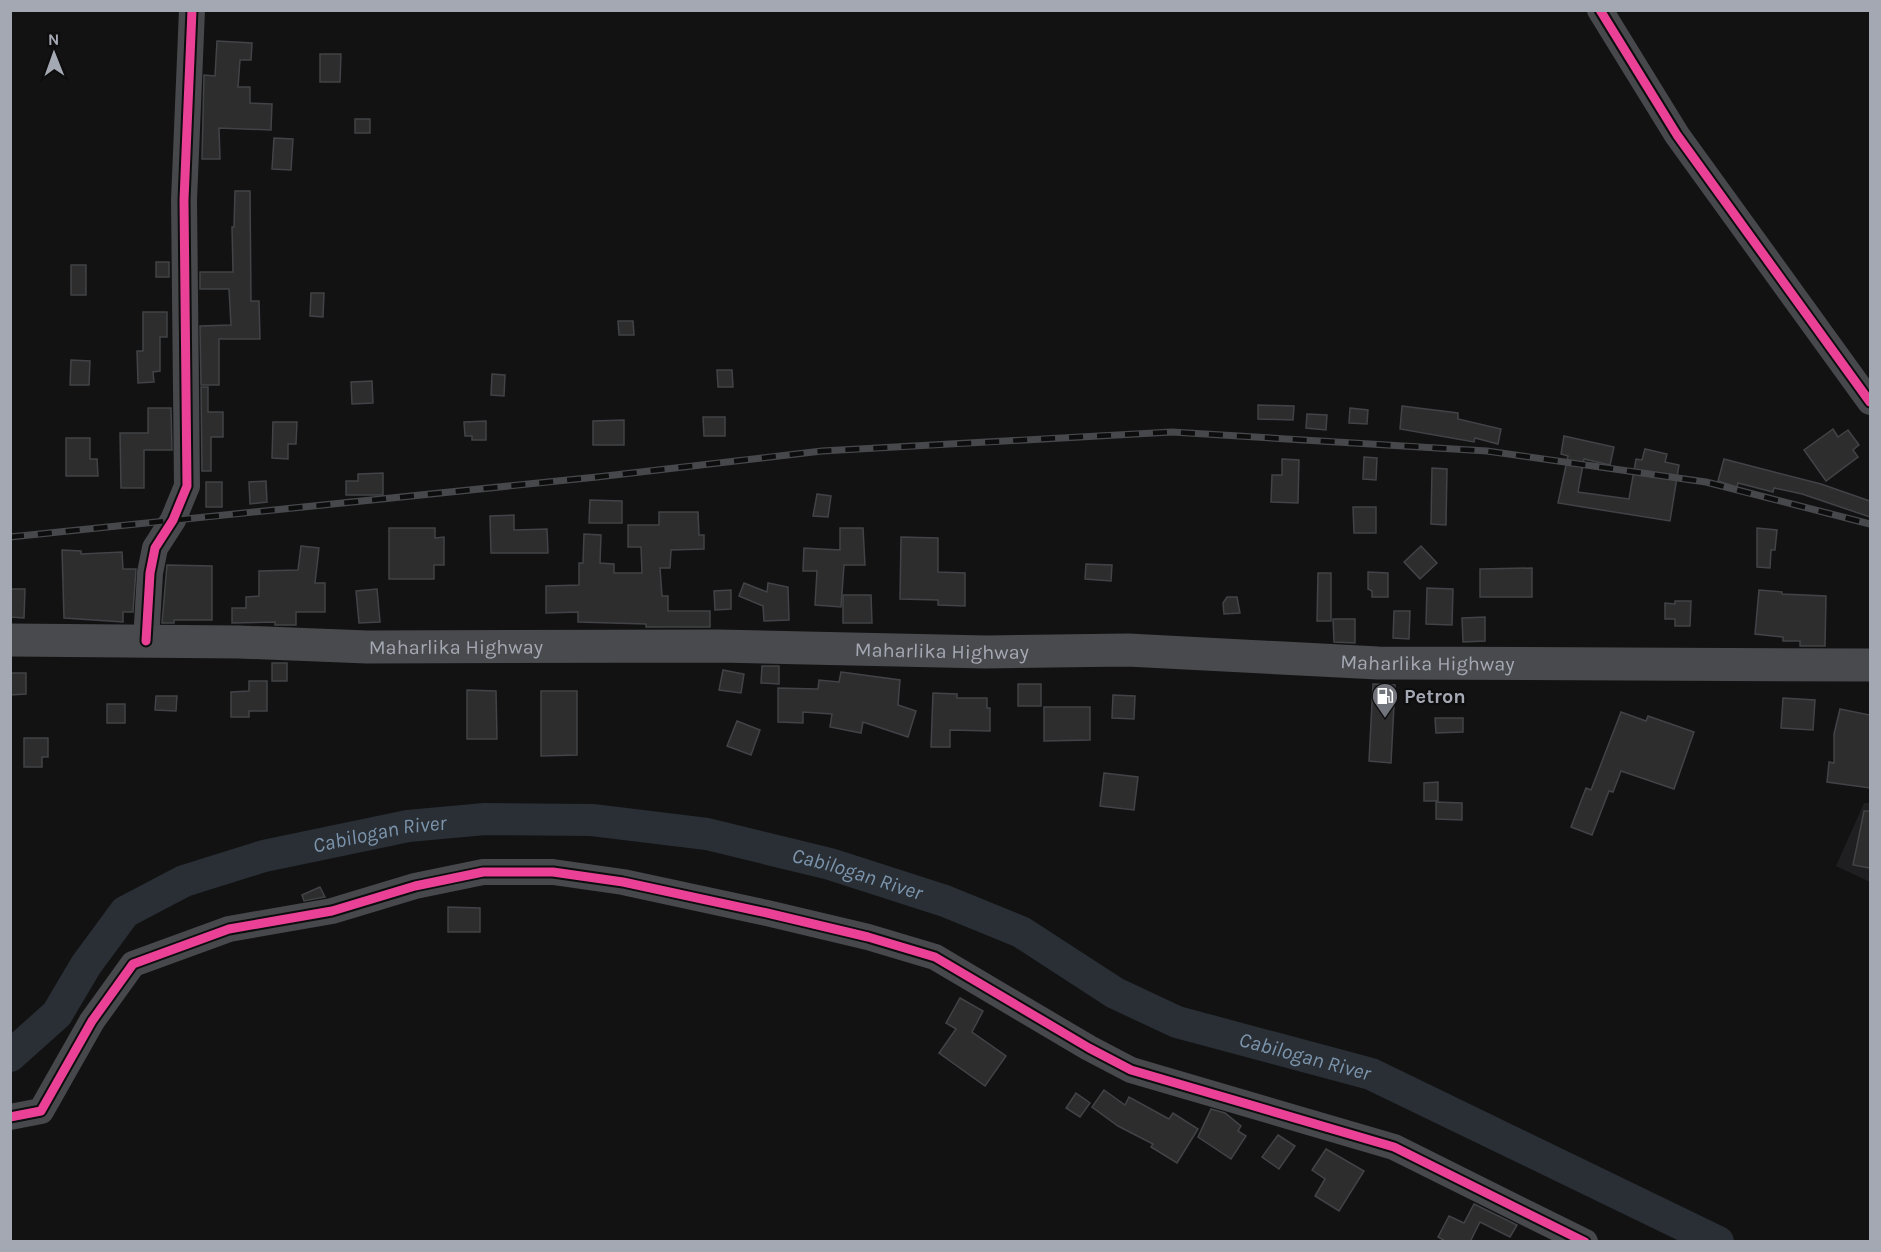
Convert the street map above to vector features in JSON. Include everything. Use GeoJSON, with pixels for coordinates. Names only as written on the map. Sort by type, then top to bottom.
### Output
{"type":"FeatureCollection","features":[{"type":"Feature","properties":{"kind":"highway","name":"Maharlika Highway"},"geometry":{"type":"LineString","coordinates":[[10,640],[367,647],[718,646],[986,652],[1128,650],[1378,663],[1870,665]]}},
{"type":"Feature","properties":{"kind":"street"},"geometry":{"type":"LineString","coordinates":[[146,641],[150,573],[155,548],[173,520],[187,486],[184,200],[192,10]]}},
{"type":"Feature","properties":{"kind":"street"},"geometry":{"type":"LineString","coordinates":[[1600,10],[1677,135],[1870,402]]}},
{"type":"Feature","properties":{"kind":"street"},"geometry":{"type":"LineString","coordinates":[[10,1118],[41,1112],[92,1021],[133,964],[229,929],[332,911],[415,886],[483,872],[553,872],[623,882],[767,913],[868,937],[935,957],[1131,1070],[1394,1147],[1585,1242]]}},
{"type":"Feature","properties":{"kind":"shaded area"},"geometry":{"type":"Polygon","coordinates":[[[1864,803],[1870,803],[1870,882],[1836,866],[1864,803]]]}},
{"type":"Feature","properties":{"kind":"building"},"geometry":{"type":"Polygon","coordinates":[[[217,41],[252,43],[251,60],[240,60],[238,87],[250,87],[250,103],[272,104],[271,130],[219,128],[220,159],[202,159],[204,75],[215,76],[217,41]]]}},
{"type":"Feature","properties":{"kind":"building"},"geometry":{"type":"Polygon","coordinates":[[[320,54],[341,54],[340,82],[320,82],[320,54]]]}},
{"type":"Feature","properties":{"kind":"building"},"geometry":{"type":"Polygon","coordinates":[[[355,119],[370,119],[370,133],[355,133],[355,119]]]}},
{"type":"Feature","properties":{"kind":"building"},"geometry":{"type":"Polygon","coordinates":[[[274,138],[293,139],[291,170],[272,169],[274,138]]]}},
{"type":"Feature","properties":{"kind":"building"},"geometry":{"type":"Polygon","coordinates":[[[235,191],[250,191],[251,301],[259,301],[260,339],[219,339],[219,385],[201,385],[200,326],[231,325],[229,289],[200,289],[200,272],[233,272],[232,227],[234,227],[235,191]]]}},
{"type":"Feature","properties":{"kind":"building"},"geometry":{"type":"Polygon","coordinates":[[[156,262],[169,262],[169,277],[156,277],[156,262]]]}},
{"type":"Feature","properties":{"kind":"building"},"geometry":{"type":"Polygon","coordinates":[[[71,265],[86,265],[86,295],[71,295],[71,265]]]}},
{"type":"Feature","properties":{"kind":"building"},"geometry":{"type":"Polygon","coordinates":[[[311,293],[324,293],[323,317],[310,316],[311,293]]]}},
{"type":"Feature","properties":{"kind":"building"},"geometry":{"type":"Polygon","coordinates":[[[143,312],[167,312],[167,337],[160,337],[160,371],[153,372],[154,382],[138,383],[137,351],[143,351],[143,312]]]}},
{"type":"Feature","properties":{"kind":"building"},"geometry":{"type":"Polygon","coordinates":[[[618,321],[633,321],[634,335],[619,335],[618,321]]]}},
{"type":"Feature","properties":{"kind":"building"},"geometry":{"type":"Polygon","coordinates":[[[71,360],[90,361],[89,385],[70,385],[71,360]]]}},
{"type":"Feature","properties":{"kind":"building"},"geometry":{"type":"Polygon","coordinates":[[[717,370],[732,370],[733,387],[718,387],[717,370]]]}},
{"type":"Feature","properties":{"kind":"building"},"geometry":{"type":"Polygon","coordinates":[[[492,374],[505,375],[504,396],[491,395],[492,374]]]}},
{"type":"Feature","properties":{"kind":"building"},"geometry":{"type":"Polygon","coordinates":[[[372,381],[373,403],[352,404],[351,382],[372,381]]]}},
{"type":"Feature","properties":{"kind":"building"},"geometry":{"type":"Polygon","coordinates":[[[201,387],[208,387],[208,412],[223,412],[223,437],[211,437],[211,471],[202,471],[201,387]]]}},
{"type":"Feature","properties":{"kind":"building"},"geometry":{"type":"Polygon","coordinates":[[[1258,405],[1294,406],[1293,420],[1258,419],[1258,405]]]}},
{"type":"Feature","properties":{"kind":"building"},"geometry":{"type":"Polygon","coordinates":[[[1402,406],[1458,413],[1458,419],[1501,429],[1498,444],[1475,438],[1474,442],[1400,429],[1402,406]]]}},
{"type":"Feature","properties":{"kind":"building"},"geometry":{"type":"Polygon","coordinates":[[[148,408],[171,408],[172,450],[144,450],[144,488],[121,488],[120,433],[148,433],[148,408]]]}},
{"type":"Feature","properties":{"kind":"building"},"geometry":{"type":"Polygon","coordinates":[[[1350,408],[1368,410],[1367,424],[1349,423],[1350,408]]]}},
{"type":"Feature","properties":{"kind":"building"},"geometry":{"type":"Polygon","coordinates":[[[1307,414],[1327,415],[1326,430],[1306,428],[1307,414]]]}},
{"type":"Feature","properties":{"kind":"building"},"geometry":{"type":"Polygon","coordinates":[[[703,417],[725,417],[725,436],[704,436],[703,417]]]}},
{"type":"Feature","properties":{"kind":"building"},"geometry":{"type":"Polygon","coordinates":[[[624,420],[624,445],[593,445],[593,421],[624,420]]]}},
{"type":"Feature","properties":{"kind":"building"},"geometry":{"type":"Polygon","coordinates":[[[486,421],[486,440],[472,440],[472,436],[465,436],[464,422],[486,421]]]}},
{"type":"Feature","properties":{"kind":"building"},"geometry":{"type":"Polygon","coordinates":[[[273,422],[297,422],[296,444],[288,444],[288,459],[272,458],[273,422]]]}},
{"type":"Feature","properties":{"kind":"building"},"geometry":{"type":"Polygon","coordinates":[[[1833,429],[1838,437],[1848,430],[1859,445],[1853,450],[1858,457],[1826,481],[1804,450],[1833,429]]]}},
{"type":"Feature","properties":{"kind":"building"},"geometry":{"type":"Polygon","coordinates":[[[1564,436],[1614,447],[1610,465],[1584,459],[1578,492],[1629,499],[1636,459],[1642,460],[1645,449],[1667,454],[1665,462],[1679,465],[1670,521],[1558,503],[1568,456],[1561,454],[1564,436]]]}},
{"type":"Feature","properties":{"kind":"building"},"geometry":{"type":"Polygon","coordinates":[[[66,438],[90,438],[90,459],[97,459],[98,476],[66,476],[66,438]]]}},
{"type":"Feature","properties":{"kind":"building"},"geometry":{"type":"Polygon","coordinates":[[[1364,457],[1377,458],[1376,480],[1363,479],[1364,457]]]}},
{"type":"Feature","properties":{"kind":"building"},"geometry":{"type":"Polygon","coordinates":[[[1282,459],[1299,460],[1298,503],[1271,502],[1272,475],[1282,475],[1282,459]]]}},
{"type":"Feature","properties":{"kind":"building"},"geometry":{"type":"Polygon","coordinates":[[[1724,459],[1821,484],[1870,501],[1870,517],[1802,494],[1774,488],[1773,492],[1738,483],[1737,487],[1718,481],[1724,459]]]}},
{"type":"Feature","properties":{"kind":"building"},"geometry":{"type":"Polygon","coordinates":[[[1432,468],[1447,469],[1446,525],[1431,524],[1432,468]]]}},
{"type":"Feature","properties":{"kind":"building"},"geometry":{"type":"Polygon","coordinates":[[[383,473],[383,495],[346,495],[346,481],[358,481],[358,474],[383,473]]]}},
{"type":"Feature","properties":{"kind":"building"},"geometry":{"type":"Polygon","coordinates":[[[266,481],[267,502],[250,504],[249,482],[266,481]]]}},
{"type":"Feature","properties":{"kind":"building"},"geometry":{"type":"Polygon","coordinates":[[[206,482],[222,482],[222,507],[206,507],[206,482]]]}},
{"type":"Feature","properties":{"kind":"building"},"geometry":{"type":"Polygon","coordinates":[[[817,494],[831,496],[828,517],[813,516],[817,494]]]}},
{"type":"Feature","properties":{"kind":"building"},"geometry":{"type":"Polygon","coordinates":[[[590,500],[622,501],[622,523],[589,523],[590,500]]]}},
{"type":"Feature","properties":{"kind":"building"},"geometry":{"type":"Polygon","coordinates":[[[1353,507],[1376,507],[1376,533],[1354,533],[1353,507]]]}},
{"type":"Feature","properties":{"kind":"building"},"geometry":{"type":"Polygon","coordinates":[[[659,512],[698,512],[699,535],[704,535],[704,549],[671,550],[670,568],[660,568],[662,596],[668,596],[668,611],[710,611],[710,627],[646,627],[646,624],[578,622],[578,612],[546,613],[546,586],[579,585],[579,563],[583,563],[584,534],[601,535],[600,563],[614,564],[614,573],[642,573],[641,547],[628,547],[628,525],[659,525],[659,512]]]}},
{"type":"Feature","properties":{"kind":"building"},"geometry":{"type":"Polygon","coordinates":[[[514,515],[514,530],[547,529],[548,553],[491,553],[490,516],[514,515]]]}},
{"type":"Feature","properties":{"kind":"building"},"geometry":{"type":"Polygon","coordinates":[[[389,528],[435,528],[435,538],[444,537],[444,565],[434,565],[434,579],[389,579],[389,528]]]}},
{"type":"Feature","properties":{"kind":"building"},"geometry":{"type":"Polygon","coordinates":[[[840,528],[863,528],[865,565],[844,565],[841,607],[815,605],[817,571],[803,571],[804,548],[840,550],[840,528]]]}},
{"type":"Feature","properties":{"kind":"building"},"geometry":{"type":"Polygon","coordinates":[[[1757,528],[1777,530],[1775,550],[1771,550],[1770,568],[1757,567],[1757,528]]]}},
{"type":"Feature","properties":{"kind":"building"},"geometry":{"type":"Polygon","coordinates":[[[901,537],[938,538],[938,572],[965,573],[965,606],[938,605],[938,600],[900,599],[901,537]]]}},
{"type":"Feature","properties":{"kind":"building"},"geometry":{"type":"Polygon","coordinates":[[[301,546],[319,548],[315,583],[325,583],[325,612],[296,612],[296,625],[275,625],[275,622],[232,623],[232,608],[246,608],[246,597],[259,596],[259,571],[298,570],[301,546]]]}},
{"type":"Feature","properties":{"kind":"building"},"geometry":{"type":"Polygon","coordinates":[[[1421,546],[1437,563],[1420,579],[1404,562],[1421,546]]]}},
{"type":"Feature","properties":{"kind":"building"},"geometry":{"type":"Polygon","coordinates":[[[62,550],[81,551],[81,554],[122,552],[123,569],[136,569],[133,612],[123,612],[123,622],[64,618],[62,550]]]}},
{"type":"Feature","properties":{"kind":"building"},"geometry":{"type":"Polygon","coordinates":[[[1086,564],[1112,565],[1111,581],[1085,579],[1086,564]]]}},
{"type":"Feature","properties":{"kind":"building"},"geometry":{"type":"Polygon","coordinates":[[[167,565],[212,566],[212,620],[174,620],[174,623],[162,623],[167,565]]]}},
{"type":"Feature","properties":{"kind":"building"},"geometry":{"type":"Polygon","coordinates":[[[1532,568],[1532,597],[1480,597],[1480,569],[1532,568]]]}},
{"type":"Feature","properties":{"kind":"building"},"geometry":{"type":"Polygon","coordinates":[[[1368,572],[1388,573],[1388,597],[1372,597],[1372,591],[1368,589],[1368,572]]]}},
{"type":"Feature","properties":{"kind":"building"},"geometry":{"type":"Polygon","coordinates":[[[1318,573],[1331,573],[1331,621],[1317,621],[1318,573]]]}},
{"type":"Feature","properties":{"kind":"building"},"geometry":{"type":"Polygon","coordinates":[[[744,583],[767,592],[768,583],[788,587],[789,620],[764,621],[763,606],[739,596],[744,583]]]}},
{"type":"Feature","properties":{"kind":"building"},"geometry":{"type":"Polygon","coordinates":[[[1427,588],[1453,589],[1452,625],[1426,624],[1427,588]]]}},
{"type":"Feature","properties":{"kind":"building"},"geometry":{"type":"Polygon","coordinates":[[[10,589],[25,589],[24,618],[10,617],[10,589]]]}},
{"type":"Feature","properties":{"kind":"building"},"geometry":{"type":"Polygon","coordinates":[[[377,589],[380,622],[359,623],[356,591],[377,589]]]}},
{"type":"Feature","properties":{"kind":"building"},"geometry":{"type":"Polygon","coordinates":[[[731,590],[731,609],[715,610],[714,591],[731,590]]]}},
{"type":"Feature","properties":{"kind":"building"},"geometry":{"type":"Polygon","coordinates":[[[1759,590],[1782,592],[1782,594],[1826,596],[1825,646],[1800,646],[1800,641],[1783,641],[1783,637],[1755,634],[1759,590]]]}},
{"type":"Feature","properties":{"kind":"building"},"geometry":{"type":"Polygon","coordinates":[[[843,595],[871,595],[872,623],[843,623],[843,595]]]}},
{"type":"Feature","properties":{"kind":"building"},"geometry":{"type":"Polygon","coordinates":[[[1227,597],[1237,597],[1240,613],[1224,614],[1223,603],[1227,597]]]}},
{"type":"Feature","properties":{"kind":"building"},"geometry":{"type":"Polygon","coordinates":[[[1675,601],[1691,601],[1690,626],[1675,626],[1675,619],[1665,619],[1665,603],[1675,604],[1675,601]]]}},
{"type":"Feature","properties":{"kind":"building"},"geometry":{"type":"Polygon","coordinates":[[[1394,611],[1410,611],[1409,639],[1393,638],[1394,611]]]}},
{"type":"Feature","properties":{"kind":"building"},"geometry":{"type":"Polygon","coordinates":[[[1485,617],[1485,641],[1463,642],[1462,618],[1485,617]]]}},
{"type":"Feature","properties":{"kind":"building"},"geometry":{"type":"Polygon","coordinates":[[[1333,619],[1355,619],[1355,643],[1334,642],[1333,619]]]}},
{"type":"Feature","properties":{"kind":"building"},"geometry":{"type":"Polygon","coordinates":[[[272,663],[287,663],[287,681],[272,681],[272,663]]]}},
{"type":"Feature","properties":{"kind":"building"},"geometry":{"type":"Polygon","coordinates":[[[762,666],[779,666],[779,684],[761,683],[762,666]]]}},
{"type":"Feature","properties":{"kind":"building"},"geometry":{"type":"Polygon","coordinates":[[[723,670],[744,674],[741,693],[719,690],[723,670]]]}},
{"type":"Feature","properties":{"kind":"building"},"geometry":{"type":"Polygon","coordinates":[[[841,672],[900,680],[898,705],[916,711],[908,737],[863,722],[861,733],[830,727],[832,714],[803,712],[803,723],[778,722],[778,688],[818,689],[819,680],[839,682],[841,672]]]}},
{"type":"Feature","properties":{"kind":"building"},"geometry":{"type":"Polygon","coordinates":[[[10,673],[26,673],[26,694],[10,695],[10,673]]]}},
{"type":"Feature","properties":{"kind":"building"},"geometry":{"type":"Polygon","coordinates":[[[249,681],[267,681],[267,711],[249,711],[249,717],[231,717],[231,692],[249,691],[249,681]]]}},
{"type":"Feature","properties":{"kind":"building"},"geometry":{"type":"Polygon","coordinates":[[[1018,684],[1041,684],[1041,706],[1018,706],[1018,684]]]}},
{"type":"Feature","properties":{"kind":"building"},"geometry":{"type":"Polygon","coordinates":[[[1373,684],[1395,685],[1391,763],[1369,761],[1373,684]]]}},
{"type":"Feature","properties":{"kind":"building"},"geometry":{"type":"Polygon","coordinates":[[[467,690],[496,691],[497,739],[467,739],[467,690]]]}},
{"type":"Feature","properties":{"kind":"building"},"geometry":{"type":"Polygon","coordinates":[[[541,691],[577,691],[577,755],[541,756],[541,691]]]}},
{"type":"Feature","properties":{"kind":"building"},"geometry":{"type":"Polygon","coordinates":[[[933,693],[957,694],[957,698],[987,698],[987,708],[990,708],[990,731],[950,730],[950,747],[931,747],[933,693]]]}},
{"type":"Feature","properties":{"kind":"building"},"geometry":{"type":"Polygon","coordinates":[[[1113,695],[1135,696],[1134,719],[1112,718],[1113,695]]]}},
{"type":"Feature","properties":{"kind":"building"},"geometry":{"type":"Polygon","coordinates":[[[156,696],[177,696],[176,711],[155,710],[156,696]]]}},
{"type":"Feature","properties":{"kind":"building"},"geometry":{"type":"Polygon","coordinates":[[[1783,698],[1815,700],[1813,730],[1781,728],[1783,698]]]}},
{"type":"Feature","properties":{"kind":"building"},"geometry":{"type":"Polygon","coordinates":[[[107,704],[125,704],[125,723],[107,723],[107,704]]]}},
{"type":"Feature","properties":{"kind":"building"},"geometry":{"type":"Polygon","coordinates":[[[1044,707],[1090,707],[1090,740],[1044,741],[1044,707]]]}},
{"type":"Feature","properties":{"kind":"building"},"geometry":{"type":"Polygon","coordinates":[[[1840,709],[1870,715],[1870,788],[1827,782],[1829,762],[1834,763],[1834,734],[1840,709]]]}},
{"type":"Feature","properties":{"kind":"building"},"geometry":{"type":"Polygon","coordinates":[[[1621,712],[1646,721],[1648,716],[1694,732],[1674,789],[1621,771],[1613,792],[1609,791],[1592,835],[1571,827],[1586,788],[1591,790],[1621,712]]]}},
{"type":"Feature","properties":{"kind":"building"},"geometry":{"type":"Polygon","coordinates":[[[1435,718],[1463,718],[1463,732],[1436,733],[1435,718]]]}},
{"type":"Feature","properties":{"kind":"building"},"geometry":{"type":"Polygon","coordinates":[[[737,721],[760,730],[751,755],[727,746],[737,721]]]}},
{"type":"Feature","properties":{"kind":"building"},"geometry":{"type":"Polygon","coordinates":[[[24,738],[48,738],[48,757],[42,757],[42,767],[24,767],[24,738]]]}},
{"type":"Feature","properties":{"kind":"building"},"geometry":{"type":"Polygon","coordinates":[[[1104,773],[1138,777],[1134,810],[1100,806],[1104,773]]]}},
{"type":"Feature","properties":{"kind":"building"},"geometry":{"type":"Polygon","coordinates":[[[1438,782],[1438,801],[1424,801],[1424,783],[1438,782]]]}},
{"type":"Feature","properties":{"kind":"building"},"geometry":{"type":"Polygon","coordinates":[[[1436,802],[1462,803],[1462,820],[1436,819],[1436,802]]]}},
{"type":"Feature","properties":{"kind":"building"},"geometry":{"type":"Polygon","coordinates":[[[1864,811],[1870,811],[1870,868],[1853,865],[1864,811]]]}},
{"type":"Feature","properties":{"kind":"building"},"geometry":{"type":"Polygon","coordinates":[[[320,887],[325,897],[304,901],[302,895],[320,887]]]}},
{"type":"Feature","properties":{"kind":"building"},"geometry":{"type":"Polygon","coordinates":[[[448,907],[480,908],[480,932],[448,932],[448,907]]]}},
{"type":"Feature","properties":{"kind":"building"},"geometry":{"type":"Polygon","coordinates":[[[960,998],[983,1011],[972,1032],[1006,1056],[985,1086],[939,1053],[956,1029],[946,1023],[960,998]]]}},
{"type":"Feature","properties":{"kind":"building"},"geometry":{"type":"Polygon","coordinates":[[[1104,1090],[1125,1105],[1129,1097],[1169,1119],[1173,1113],[1198,1129],[1177,1163],[1151,1147],[1153,1144],[1118,1126],[1092,1107],[1104,1090]]]}},
{"type":"Feature","properties":{"kind":"building"},"geometry":{"type":"Polygon","coordinates":[[[1076,1093],[1090,1103],[1080,1117],[1066,1108],[1076,1093]]]}},
{"type":"Feature","properties":{"kind":"building"},"geometry":{"type":"Polygon","coordinates":[[[1211,1109],[1225,1113],[1241,1126],[1238,1131],[1246,1136],[1231,1159],[1198,1137],[1211,1109]]]}},
{"type":"Feature","properties":{"kind":"building"},"geometry":{"type":"Polygon","coordinates":[[[1278,1135],[1295,1146],[1279,1169],[1262,1157],[1278,1135]]]}},
{"type":"Feature","properties":{"kind":"building"},"geometry":{"type":"Polygon","coordinates":[[[1326,1149],[1364,1171],[1339,1211],[1315,1196],[1325,1179],[1312,1170],[1326,1149]]]}},
{"type":"Feature","properties":{"kind":"building"},"geometry":{"type":"Polygon","coordinates":[[[1474,1204],[1517,1225],[1510,1237],[1480,1222],[1470,1242],[1447,1242],[1438,1237],[1449,1216],[1464,1223],[1474,1204]]]}},
{"type":"Feature","properties":{"kind":"waterway","name":"Cabilogan River"},"geometry":{"type":"LineString","coordinates":[[10,1056],[57,1014],[86,965],[125,912],[184,881],[264,856],[408,826],[485,819],[592,820],[707,834],[830,864],[945,901],[1021,932],[1115,993],[1177,1022],[1371,1074],[1718,1242]]}},
{"type":"Feature","properties":{"kind":"railway"},"geometry":{"type":"LineString","coordinates":[[10,537],[597,477],[822,451],[1172,432],[1487,451],[1706,482],[1870,524]]}},
{"type":"Feature","properties":{"kind":"cycle path"},"geometry":{"type":"LineString","coordinates":[[146,641],[150,573],[155,548],[173,520],[187,486],[184,200],[192,10]]}},
{"type":"Feature","properties":{"kind":"cycle path"},"geometry":{"type":"LineString","coordinates":[[1600,10],[1677,135],[1870,402]]}},
{"type":"Feature","properties":{"kind":"cycle path"},"geometry":{"type":"LineString","coordinates":[[10,1117],[41,1111],[92,1021],[133,964],[229,929],[332,911],[415,886],[483,872],[553,872],[623,882],[767,913],[868,937],[935,957],[1089,1048],[1131,1070],[1394,1147],[1585,1242]]}},
{"type":"Feature","properties":{"kind":"place","name":"Petron"},"geometry":{"type":"Point","coordinates":[1385,719]}}]}
